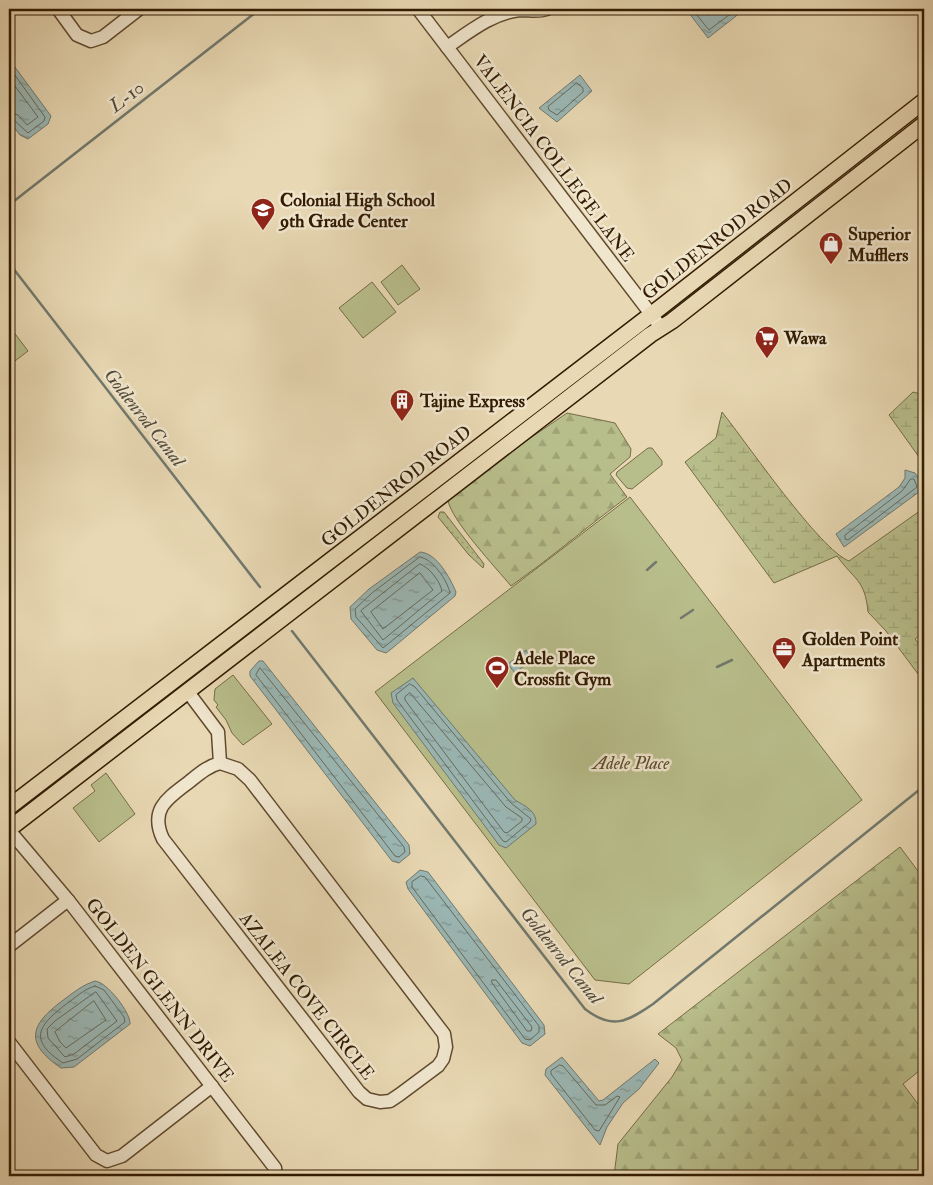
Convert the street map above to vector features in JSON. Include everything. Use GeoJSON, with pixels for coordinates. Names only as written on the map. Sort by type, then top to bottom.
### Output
{"type":"FeatureCollection","features":[{"type":"Feature","properties":{"kind":"main road","name":"GOLDENROD ROAD"},"geometry":{"type":"LineString","coordinates":[[9,807],[651,314],[924,101]]}},
{"type":"Feature","properties":{"kind":"main road","name":"GOLDENROD ROAD"},"geometry":{"type":"LineString","coordinates":[[9,830],[924,124]]}},
{"type":"Feature","properties":{"kind":"main road"},"geometry":{"type":"LineString","coordinates":[[884,156],[883,144],[891,127]]}},
{"type":"Feature","properties":{"kind":"main road"},"geometry":{"type":"LineString","coordinates":[[414,516],[412,511],[419,491]]}},
{"type":"Feature","properties":{"kind":"main road"},"geometry":{"type":"LineString","coordinates":[[188,692],[190,679],[198,668],[201,659]]}},
{"type":"Feature","properties":{"kind":"main road"},"geometry":{"type":"LineString","coordinates":[[168,706],[175,678]]}},
{"type":"Feature","properties":{"kind":"street"},"geometry":{"type":"LineString","coordinates":[[58,9],[77,34],[91,40],[103,36],[139,9]]}},
{"type":"Feature","properties":{"kind":"street","name":"VALENCIA COLLEGE LANE"},"geometry":{"type":"LineString","coordinates":[[418,9],[662,328]]}},
{"type":"Feature","properties":{"kind":"street"},"geometry":{"type":"LineString","coordinates":[[447,47],[482,23],[501,15],[520,10],[540,11],[548,9]]}},
{"type":"Feature","properties":{"kind":"street"},"geometry":{"type":"LineString","coordinates":[[188,692],[218,732],[220,763]]}},
{"type":"Feature","properties":{"kind":"street","name":"AZALEA COVE CIRCLE"},"geometry":{"type":"LineString","coordinates":[[220,763],[238,769],[250,780],[444,1034],[446,1047],[440,1063],[390,1101],[376,1102],[359,1092],[163,839],[159,829],[158,815],[165,800],[206,769],[220,763]]}},
{"type":"Feature","properties":{"kind":"street","name":"GOLDEN GLENN DRIVE"},"geometry":{"type":"LineString","coordinates":[[9,830],[68,900],[212,1086],[275,1168],[276,1176]]}},
{"type":"Feature","properties":{"kind":"street"},"geometry":{"type":"LineString","coordinates":[[9,946],[68,900]]}},
{"type":"Feature","properties":{"kind":"street"},"geometry":{"type":"LineString","coordinates":[[9,1042],[96,1155],[107,1161],[122,1156],[212,1086]]}},
{"type":"Feature","properties":{"kind":"green space"},"geometry":{"type":"Polygon","coordinates":[[[402,265],[420,289],[398,305],[381,282],[402,265]]]}},
{"type":"Feature","properties":{"kind":"green space"},"geometry":{"type":"Polygon","coordinates":[[[372,282],[396,312],[363,338],[339,308],[372,282]]]}},
{"type":"Feature","properties":{"kind":"green space"},"geometry":{"type":"Polygon","coordinates":[[[10,327],[28,351],[11,364],[9,362],[10,327]]]}},
{"type":"Feature","properties":{"kind":"green space"},"geometry":{"type":"Polygon","coordinates":[[[913,392],[924,395],[924,464],[889,415],[913,392]]]}},
{"type":"Feature","properties":{"kind":"green space"},"geometry":{"type":"Polygon","coordinates":[[[722,412],[802,517],[836,553],[849,561],[924,508],[924,632],[915,639],[924,651],[924,682],[886,631],[868,612],[867,601],[861,586],[837,556],[774,583],[685,462],[716,438],[722,412]]]}},
{"type":"Feature","properties":{"kind":"green space"},"geometry":{"type":"Polygon","coordinates":[[[567,413],[615,423],[631,449],[630,457],[610,474],[627,497],[511,586],[465,531],[448,500],[526,441],[567,413]]]}},
{"type":"Feature","properties":{"kind":"green space"},"geometry":{"type":"Polygon","coordinates":[[[648,448],[652,448],[662,461],[662,465],[632,489],[627,488],[616,475],[617,472],[648,448]]]}},
{"type":"Feature","properties":{"kind":"green space","name":"Adele Place"},"geometry":{"type":"Polygon","coordinates":[[[630,497],[862,800],[629,984],[595,980],[375,692],[630,497]]]}},
{"type":"Feature","properties":{"kind":"green space"},"geometry":{"type":"Polygon","coordinates":[[[440,512],[444,512],[484,564],[483,568],[469,555],[438,517],[440,512]]]}},
{"type":"Feature","properties":{"kind":"green space"},"geometry":{"type":"Polygon","coordinates":[[[233,675],[272,724],[243,745],[232,733],[226,720],[216,707],[218,705],[214,700],[215,689],[233,675]]]}},
{"type":"Feature","properties":{"kind":"green space"},"geometry":{"type":"Polygon","coordinates":[[[106,773],[135,814],[99,842],[73,808],[95,791],[91,785],[106,773]]]}},
{"type":"Feature","properties":{"kind":"green space"},"geometry":{"type":"Polygon","coordinates":[[[900,847],[924,879],[924,1067],[903,1084],[924,1112],[924,1176],[614,1176],[618,1144],[672,1077],[682,1060],[676,1048],[658,1034],[900,847]]]}},
{"type":"Feature","properties":{"kind":"water"},"geometry":{"type":"Polygon","coordinates":[[[686,9],[745,9],[708,38],[686,9]]]}},
{"type":"Feature","properties":{"kind":"water"},"geometry":{"type":"Polygon","coordinates":[[[9,59],[51,116],[48,124],[28,139],[20,135],[9,121],[9,59]]]}},
{"type":"Feature","properties":{"kind":"water"},"geometry":{"type":"Polygon","coordinates":[[[580,75],[592,91],[557,122],[539,108],[580,75]]]}},
{"type":"Feature","properties":{"kind":"water"},"geometry":{"type":"Polygon","coordinates":[[[905,470],[915,473],[924,485],[923,489],[844,547],[836,534],[899,487],[905,478],[905,470]]]}},
{"type":"Feature","properties":{"kind":"water"},"geometry":{"type":"Polygon","coordinates":[[[420,552],[432,557],[442,567],[456,592],[455,596],[386,653],[377,650],[351,619],[350,607],[369,589],[420,552]]]}},
{"type":"Feature","properties":{"kind":"water"},"geometry":{"type":"Polygon","coordinates":[[[526,650],[532,659],[515,673],[508,664],[526,650]]]}},
{"type":"Feature","properties":{"kind":"water"},"geometry":{"type":"Polygon","coordinates":[[[259,661],[263,661],[409,845],[410,854],[399,863],[392,861],[250,676],[250,671],[259,661]]]}},
{"type":"Feature","properties":{"kind":"water"},"geometry":{"type":"Polygon","coordinates":[[[413,678],[515,800],[530,809],[535,816],[536,824],[506,848],[499,845],[393,703],[391,693],[413,678]]]}},
{"type":"Feature","properties":{"kind":"water"},"geometry":{"type":"Polygon","coordinates":[[[420,870],[428,872],[544,1025],[545,1034],[530,1046],[522,1043],[408,889],[406,882],[420,870]]]}},
{"type":"Feature","properties":{"kind":"water"},"geometry":{"type":"Polygon","coordinates":[[[95,981],[112,992],[127,1013],[130,1024],[74,1067],[61,1068],[41,1050],[36,1034],[38,1026],[43,1018],[62,1001],[82,987],[95,981]]]}},
{"type":"Feature","properties":{"kind":"water"},"geometry":{"type":"Polygon","coordinates":[[[562,1057],[599,1101],[603,1100],[655,1059],[659,1063],[639,1089],[623,1103],[607,1127],[600,1145],[545,1075],[546,1069],[562,1057]]]}},
{"type":"Feature","properties":{"kind":"waterway","name":"L-10"},"geometry":{"type":"LineString","coordinates":[[9,205],[260,9]]}},
{"type":"Feature","properties":{"kind":"waterway","name":"Goldenrod Canal"},"geometry":{"type":"LineString","coordinates":[[9,263],[260,587]]}},
{"type":"Feature","properties":{"kind":"waterway"},"geometry":{"type":"LineString","coordinates":[[647,570],[656,562]]}},
{"type":"Feature","properties":{"kind":"waterway"},"geometry":{"type":"LineString","coordinates":[[681,618],[693,610]]}},
{"type":"Feature","properties":{"kind":"waterway","name":"Goldenrod Canal"},"geometry":{"type":"LineString","coordinates":[[292,631],[585,1009],[603,1020],[619,1021],[627,1019],[653,1004],[924,786]]}},
{"type":"Feature","properties":{"kind":"waterway"},"geometry":{"type":"LineString","coordinates":[[717,667],[732,660]]}},
{"type":"Feature","properties":{"kind":"place","name":"Colonial High School 9th Grade Center"},"geometry":{"type":"Point","coordinates":[263,231]}},
{"type":"Feature","properties":{"kind":"place","name":"Superior Mufflers"},"geometry":{"type":"Point","coordinates":[831,265]}},
{"type":"Feature","properties":{"kind":"place","name":"Wawa"},"geometry":{"type":"Point","coordinates":[767,359]}},
{"type":"Feature","properties":{"kind":"place","name":"Tajine Express"},"geometry":{"type":"Point","coordinates":[402,422]}},
{"type":"Feature","properties":{"kind":"place","name":"Golden Point Apartments"},"geometry":{"type":"Point","coordinates":[784,670]}},
{"type":"Feature","properties":{"kind":"place","name":"Adele Place Crossfit Gym"},"geometry":{"type":"Point","coordinates":[497,689]}}]}
